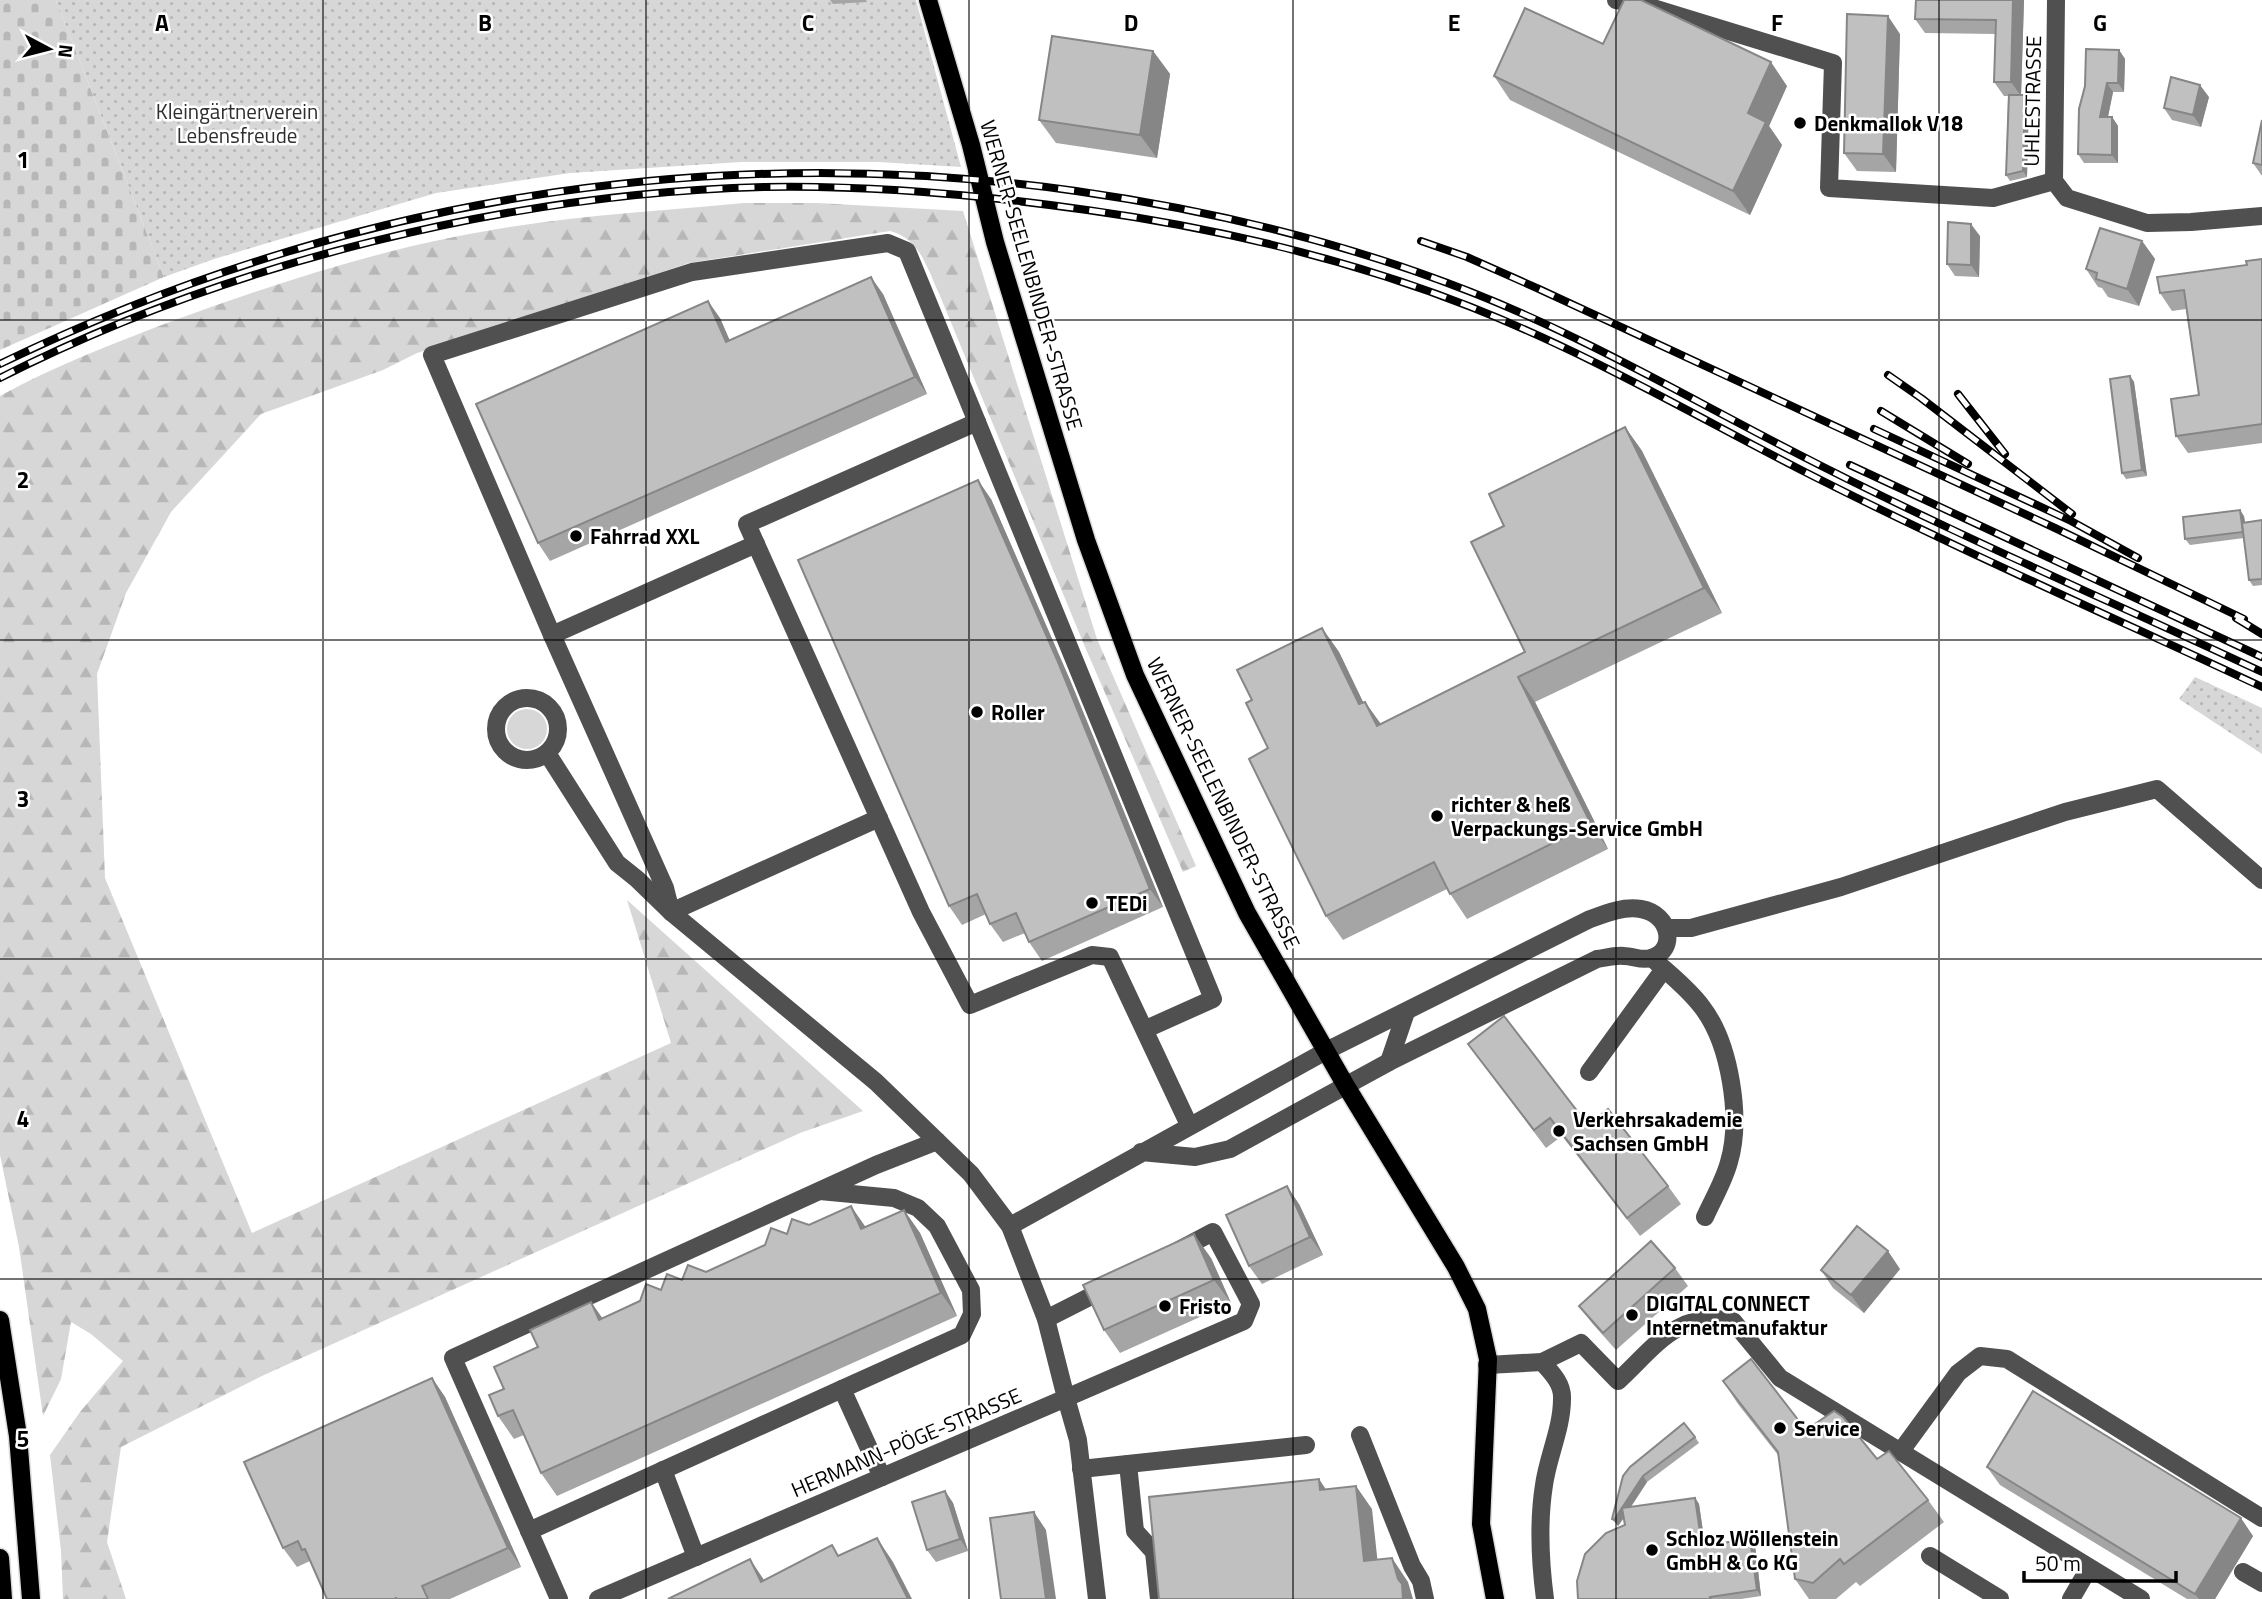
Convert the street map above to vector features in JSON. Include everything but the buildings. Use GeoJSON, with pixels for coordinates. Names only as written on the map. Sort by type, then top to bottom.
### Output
{"type":"FeatureCollection","features":[{"type":"Feature","properties":{"kind":"main road","name":"WERNER-SEELENBINDER-STRASSE"},"geometry":{"type":"LineString","coordinates":[[928,0],[971,145],[995,242],[1086,540],[1135,676],[1247,913],[1346,1086],[1456,1267],[1477,1309],[1488,1365],[1481,1524],[1495,1599]]}},
{"type":"Feature","properties":{"kind":"main road"},"geometry":{"type":"LineString","coordinates":[[0,1320],[18,1436],[31,1599]]}},
{"type":"Feature","properties":{"kind":"main road"},"geometry":{"type":"LineString","coordinates":[[0,1558],[3,1599]]}},
{"type":"Feature","properties":{"kind":"street"},"geometry":{"type":"LineString","coordinates":[[1616,0],[1640,4],[1833,63],[1829,188],[1993,198],[2054,181]]}},
{"type":"Feature","properties":{"kind":"street","name":"UHLESTRASSE"},"geometry":{"type":"LineString","coordinates":[[2056,0],[2054,181],[2067,198],[2147,223],[2262,216]]}},
{"type":"Feature","properties":{"kind":"street"},"geometry":{"type":"LineString","coordinates":[[671,912],[665,888],[552,635],[432,355],[692,272],[888,243],[906,251],[1213,999],[1146,1029]]}},
{"type":"Feature","properties":{"kind":"street"},"geometry":{"type":"LineString","coordinates":[[977,422],[747,524],[920,912],[970,1005],[1092,954],[1110,957],[1189,1125]]}},
{"type":"Feature","properties":{"kind":"street"},"geometry":{"type":"LineString","coordinates":[[552,635],[756,544]]}},
{"type":"Feature","properties":{"kind":"street"},"geometry":{"type":"LineString","coordinates":[[547,753],[617,863],[671,912],[876,1082],[971,1174],[1010,1226],[1046,1319],[1078,1440],[1097,1599]]}},
{"type":"Feature","properties":{"kind":"street"},"geometry":{"type":"LineString","coordinates":[[1667,928],[1691,928],[1841,887],[2065,812],[2157,789],[2262,880]]}},
{"type":"Feature","properties":{"kind":"street"},"geometry":{"type":"LineString","coordinates":[[671,912],[879,818]]}},
{"type":"Feature","properties":{"kind":"street"},"geometry":{"type":"LineString","coordinates":[[1010,1226],[1326,1051],[1588,920],[1628,908],[1643,909],[1658,916],[1667,928],[1666,943],[1658,964],[1589,1072]]}},
{"type":"Feature","properties":{"kind":"street"},"geometry":{"type":"LineString","coordinates":[[1141,1152],[1195,1157],[1230,1149],[1389,1062],[1597,959],[1624,956],[1658,964],[1702,1006],[1718,1031],[1731,1083],[1734,1116],[1729,1162],[1705,1217]]}},
{"type":"Feature","properties":{"kind":"street"},"geometry":{"type":"LineString","coordinates":[[1389,1062],[1406,1012]]}},
{"type":"Feature","properties":{"kind":"street"},"geometry":{"type":"LineString","coordinates":[[559,1599],[453,1358],[837,1183],[937,1141]]}},
{"type":"Feature","properties":{"kind":"street"},"geometry":{"type":"LineString","coordinates":[[528,1531],[962,1335],[972,1314],[971,1290],[937,1226],[918,1208],[894,1198],[820,1191]]}},
{"type":"Feature","properties":{"kind":"street","name":"HERMANN-PÖGE-STRASSE"},"geometry":{"type":"LineString","coordinates":[[598,1599],[1244,1321],[1251,1304],[1213,1232],[1164,1258]]}},
{"type":"Feature","properties":{"kind":"street"},"geometry":{"type":"LineString","coordinates":[[1046,1319],[1130,1276]]}},
{"type":"Feature","properties":{"kind":"street"},"geometry":{"type":"LineString","coordinates":[[1488,1365],[1542,1362],[1581,1343],[1618,1381],[1674,1329],[1693,1320],[1716,1317],[1733,1321],[1780,1378],[2141,1599]]}},
{"type":"Feature","properties":{"kind":"street"},"geometry":{"type":"LineString","coordinates":[[1901,1451],[1958,1373],[1980,1356],[2007,1359],[2262,1518]]}},
{"type":"Feature","properties":{"kind":"street"},"geometry":{"type":"LineString","coordinates":[[1542,1362],[1558,1380],[1563,1397],[1544,1485],[1540,1522],[1539,1555],[1545,1599]]}},
{"type":"Feature","properties":{"kind":"street"},"geometry":{"type":"LineString","coordinates":[[842,1389],[882,1477]]}},
{"type":"Feature","properties":{"kind":"street"},"geometry":{"type":"LineString","coordinates":[[1360,1435],[1412,1566],[1421,1581],[1425,1599]]}},
{"type":"Feature","properties":{"kind":"street"},"geometry":{"type":"LineString","coordinates":[[1081,1469],[1306,1445]]}},
{"type":"Feature","properties":{"kind":"street"},"geometry":{"type":"LineString","coordinates":[[1128,1464],[1135,1531],[1154,1552],[1159,1599]]}},
{"type":"Feature","properties":{"kind":"street"},"geometry":{"type":"LineString","coordinates":[[663,1470],[696,1557]]}},
{"type":"Feature","properties":{"kind":"street"},"geometry":{"type":"LineString","coordinates":[[1930,1556],[2000,1599]]}},
{"type":"Feature","properties":{"kind":"street"},"geometry":{"type":"LineString","coordinates":[[2071,1599],[2089,1568]]}},
{"type":"Feature","properties":{"kind":"street"},"geometry":{"type":"LineString","coordinates":[[2243,1572],[2262,1583]]}},
{"type":"Feature","properties":{"kind":"green space"},"geometry":{"type":"Polygon","coordinates":[[[0,0],[56,0],[164,277],[0,350],[0,0]]]}},
{"type":"Feature","properties":{"kind":"green space","name":"Kleingärtnerverein Lebensfreude"},"geometry":{"type":"Polygon","coordinates":[[[56,0],[916,0],[961,167],[879,162],[741,162],[570,173],[436,193],[214,259],[164,277],[56,0]]]}},
{"type":"Feature","properties":{"kind":"green space"},"geometry":{"type":"Polygon","coordinates":[[[744,203],[817,203],[963,211],[1097,639],[1196,866],[1183,872],[1085,647],[938,291],[921,255],[900,235],[890,231],[689,263],[417,353],[383,370],[261,414],[171,512],[126,593],[97,674],[105,878],[252,1233],[671,1043],[627,900],[863,1111],[800,1133],[264,1375],[121,1447],[107,1542],[126,1599],[63,1599],[61,1551],[50,1455],[80,1412],[123,1361],[91,1334],[71,1322],[61,1379],[43,1416],[19,1247],[0,1155],[0,396],[64,364],[175,320],[278,284],[383,253],[526,225],[744,203]]]}},
{"type":"Feature","properties":{"kind":"green space"},"geometry":{"type":"Polygon","coordinates":[[[2195,677],[2262,708],[2262,754],[2179,699],[2195,677]]]}},
{"type":"Feature","properties":{"kind":"green space"},"geometry":{"type":"Polygon","coordinates":[[[527,709],[535,710],[541,715],[546,721],[546,737],[541,743],[535,748],[527,749],[519,748],[513,743],[508,737],[507,729],[508,721],[513,715],[519,710],[527,709]]]}},
{"type":"Feature","properties":{"kind":"railway"},"geometry":{"type":"LineString","coordinates":[[0,364],[128,308],[258,261],[390,224],[525,197],[661,180],[798,173],[937,177],[1076,191],[1226,218],[1326,243],[1423,274],[1513,309],[1594,347],[1794,452],[1910,509],[2262,672]]}},
{"type":"Feature","properties":{"kind":"railway"},"geometry":{"type":"LineString","coordinates":[[0,378],[87,337],[179,300],[274,269],[372,242],[471,220],[570,203],[668,192],[805,187],[926,192],[1087,210],[1185,226],[1282,247],[1378,274],[1471,307],[1599,364],[1918,528],[2262,687]]}},
{"type":"Feature","properties":{"kind":"railway"},"geometry":{"type":"LineString","coordinates":[[1421,241],[1467,257],[1539,289],[2055,528],[2244,619]]}},
{"type":"Feature","properties":{"kind":"railway"},"geometry":{"type":"LineString","coordinates":[[1888,375],[2072,514]]}},
{"type":"Feature","properties":{"kind":"railway"},"geometry":{"type":"LineString","coordinates":[[1958,394],[2005,454]]}},
{"type":"Feature","properties":{"kind":"railway"},"geometry":{"type":"LineString","coordinates":[[1881,411],[1968,464]]}},
{"type":"Feature","properties":{"kind":"railway"},"geometry":{"type":"LineString","coordinates":[[1874,429],[2071,521],[2138,558]]}},
{"type":"Feature","properties":{"kind":"railway"},"geometry":{"type":"LineString","coordinates":[[1850,465],[2262,657]]}},
{"type":"Feature","properties":{"kind":"railway"},"geometry":{"type":"LineString","coordinates":[[2236,618],[2262,634]]}},
{"type":"Feature","properties":{"kind":"place","name":"Denkmallok V18"},"geometry":{"type":"Point","coordinates":[1800,123]}},
{"type":"Feature","properties":{"kind":"place","name":"Fahrrad XXL"},"geometry":{"type":"Point","coordinates":[576,536]}},
{"type":"Feature","properties":{"kind":"place","name":"Roller"},"geometry":{"type":"Point","coordinates":[977,712]}},
{"type":"Feature","properties":{"kind":"place","name":"richter & heß Verpackungs-Service GmbH"},"geometry":{"type":"Point","coordinates":[1437,816]}},
{"type":"Feature","properties":{"kind":"place","name":"TEDi"},"geometry":{"type":"Point","coordinates":[1092,903]}},
{"type":"Feature","properties":{"kind":"place","name":"Verkehrsakademie Sachsen GmbH"},"geometry":{"type":"Point","coordinates":[1559,1131]}},
{"type":"Feature","properties":{"kind":"place","name":"Fristo"},"geometry":{"type":"Point","coordinates":[1165,1306]}},
{"type":"Feature","properties":{"kind":"place","name":"DIGITAL CONNECT Internetmanufaktur"},"geometry":{"type":"Point","coordinates":[1632,1315]}},
{"type":"Feature","properties":{"kind":"place","name":"Service"},"geometry":{"type":"Point","coordinates":[1780,1428]}},
{"type":"Feature","properties":{"kind":"place","name":"Schloz Wöllenstein GmbH & Co KG"},"geometry":{"type":"Point","coordinates":[1652,1550]}}]}
